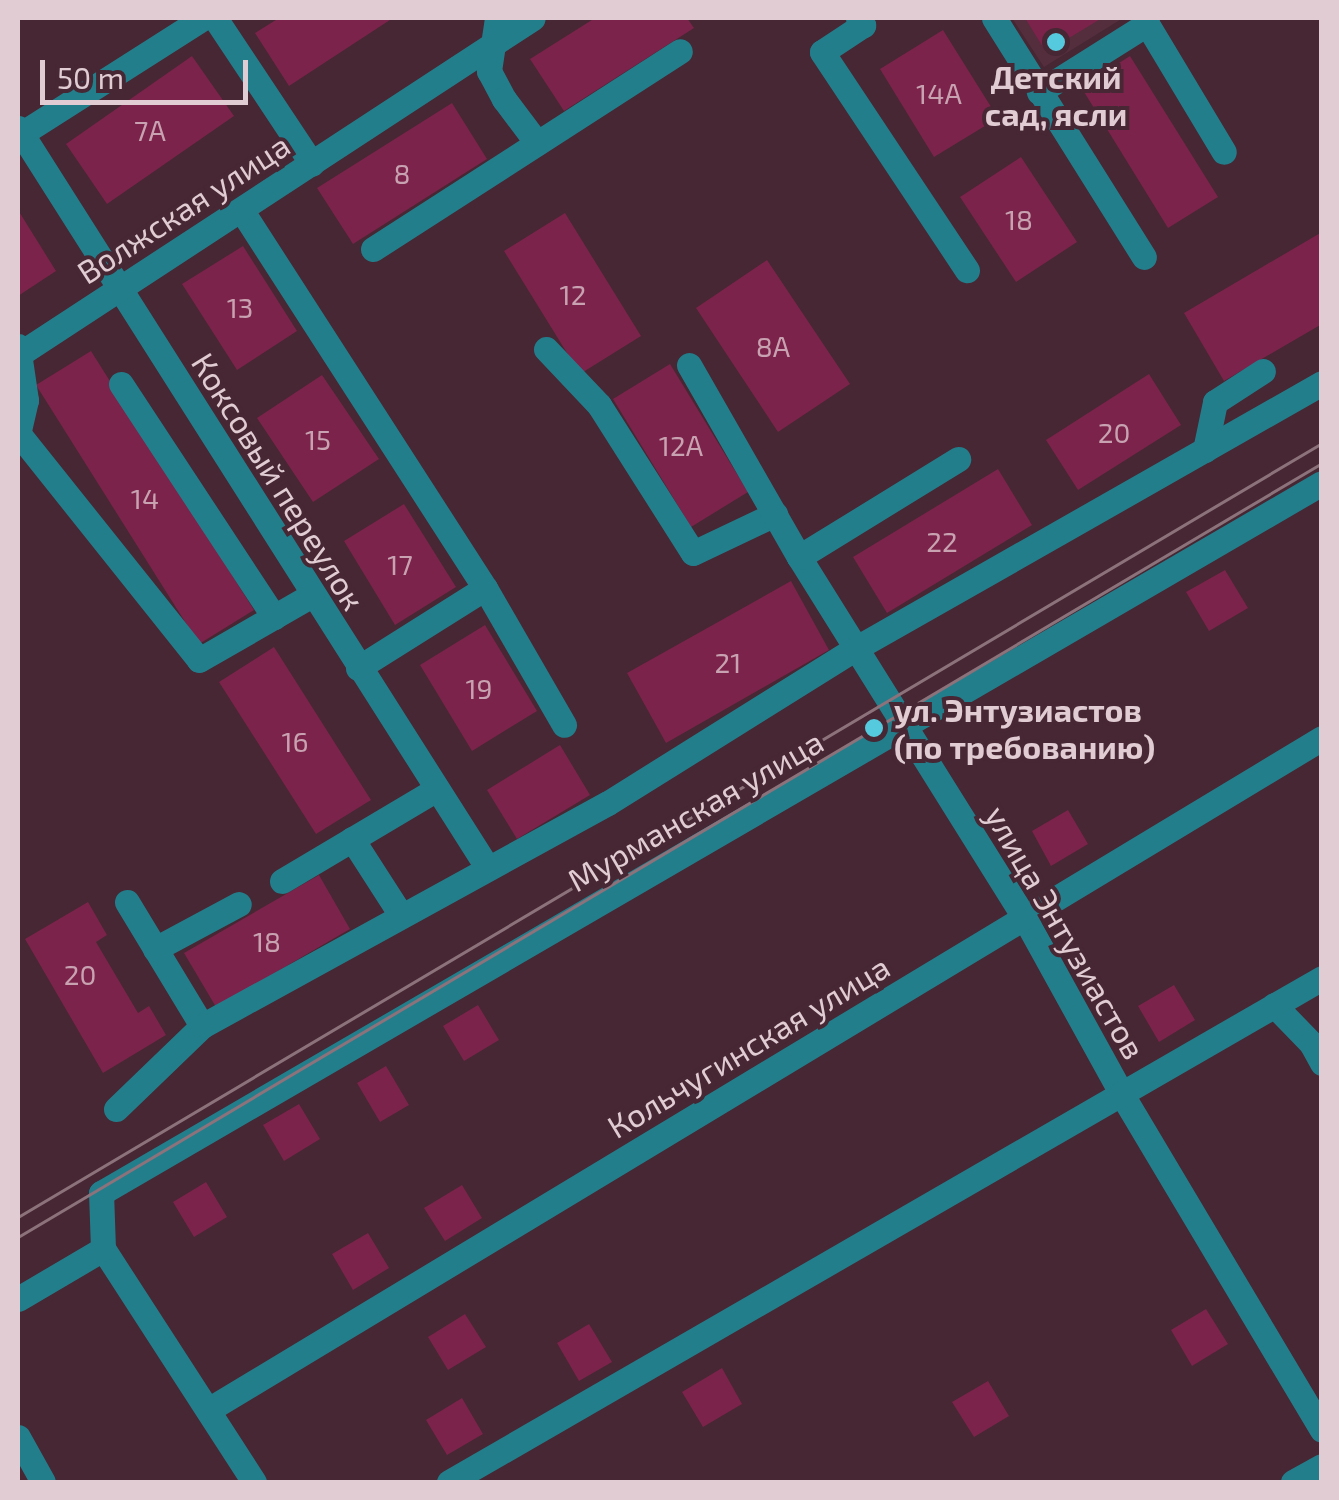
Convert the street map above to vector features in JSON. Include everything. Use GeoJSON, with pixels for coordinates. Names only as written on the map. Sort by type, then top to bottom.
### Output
{"type":"FeatureCollection","features":[{"type":"Feature","properties":{"kind":"street"},"geometry":{"type":"LineString","coordinates":[[19,131],[203,18]]}},
{"type":"Feature","properties":{"kind":"street"},"geometry":{"type":"LineString","coordinates":[[215,18],[312,164]]}},
{"type":"Feature","properties":{"kind":"street"},"geometry":{"type":"LineString","coordinates":[[496,18],[490,71],[504,99],[537,142]]}},
{"type":"Feature","properties":{"kind":"street","name":"Волжская улица"},"geometry":{"type":"LineString","coordinates":[[19,351],[242,211],[533,18]]}},
{"type":"Feature","properties":{"kind":"street"},"geometry":{"type":"LineString","coordinates":[[994,18],[1144,257]]}},
{"type":"Feature","properties":{"kind":"street"},"geometry":{"type":"LineString","coordinates":[[865,20],[822,52],[967,270]]}},
{"type":"Feature","properties":{"kind":"street"},"geometry":{"type":"LineString","coordinates":[[1039,92],[1147,24],[1224,152]]}},
{"type":"Feature","properties":{"kind":"street"},"geometry":{"type":"LineString","coordinates":[[373,249],[680,51]]}},
{"type":"Feature","properties":{"kind":"street","name":"Коксовый переулок"},"geometry":{"type":"LineString","coordinates":[[19,131],[487,867]]}},
{"type":"Feature","properties":{"kind":"street"},"geometry":{"type":"LineString","coordinates":[[242,211],[485,588],[564,725]]}},
{"type":"Feature","properties":{"kind":"street"},"geometry":{"type":"LineString","coordinates":[[546,350],[600,405],[693,553],[775,514]]}},
{"type":"Feature","properties":{"kind":"street"},"geometry":{"type":"LineString","coordinates":[[19,351],[26,400],[18,435],[199,660],[312,595]]}},
{"type":"Feature","properties":{"kind":"street","name":"улица Энтузиастов"},"geometry":{"type":"LineString","coordinates":[[689,365],[799,557],[1024,917],[1121,1093],[1322,1430]]}},
{"type":"Feature","properties":{"kind":"street"},"geometry":{"type":"LineString","coordinates":[[1205,450],[1214,402],[1263,371]]}},
{"type":"Feature","properties":{"kind":"street"},"geometry":{"type":"LineString","coordinates":[[116,1109],[202,1026],[608,802],[858,648],[1322,383]]}},
{"type":"Feature","properties":{"kind":"street"},"geometry":{"type":"LineString","coordinates":[[121,384],[274,617]]}},
{"type":"Feature","properties":{"kind":"street"},"geometry":{"type":"LineString","coordinates":[[799,557],[958,459]]}},
{"type":"Feature","properties":{"kind":"street","name":"Мурманская улица"},"geometry":{"type":"LineString","coordinates":[[103,1249],[102,1193],[1322,483]]}},
{"type":"Feature","properties":{"kind":"street"},"geometry":{"type":"LineString","coordinates":[[358,668],[485,588]]}},
{"type":"Feature","properties":{"kind":"street","name":"Кольчугинская улица"},"geometry":{"type":"LineString","coordinates":[[208,1410],[1322,738]]}},
{"type":"Feature","properties":{"kind":"street"},"geometry":{"type":"LineString","coordinates":[[282,881],[437,789]]}},
{"type":"Feature","properties":{"kind":"street"},"geometry":{"type":"LineString","coordinates":[[352,839],[401,915]]}},
{"type":"Feature","properties":{"kind":"street"},"geometry":{"type":"LineString","coordinates":[[126,902],[202,1026]]}},
{"type":"Feature","properties":{"kind":"street"},"geometry":{"type":"LineString","coordinates":[[155,949],[239,904]]}},
{"type":"Feature","properties":{"kind":"street"},"geometry":{"type":"LineString","coordinates":[[449,1482],[1322,978]]}},
{"type":"Feature","properties":{"kind":"street"},"geometry":{"type":"LineString","coordinates":[[1274,1005],[1311,1044],[1322,1062]]}},
{"type":"Feature","properties":{"kind":"street"},"geometry":{"type":"LineString","coordinates":[[18,1298],[103,1249],[254,1482]]}},
{"type":"Feature","properties":{"kind":"street"},"geometry":{"type":"LineString","coordinates":[[18,1437],[43,1482]]}},
{"type":"Feature","properties":{"kind":"street"},"geometry":{"type":"LineString","coordinates":[[1294,1482],[1322,1466]]}},
{"type":"Feature","properties":{"kind":"shaded area","name":"Детский сад, ясли"},"geometry":{"type":"Polygon","coordinates":[[[1012,18],[1123,18],[1044,67],[1012,18]]]}},
{"type":"Feature","properties":{"kind":"building"},"geometry":{"type":"Polygon","coordinates":[[[279,18],[393,18],[289,86],[255,33],[279,18]]]}},
{"type":"Feature","properties":{"kind":"building"},"geometry":{"type":"Polygon","coordinates":[[[595,18],[687,18],[694,28],[564,111],[530,59],[595,18]]]}},
{"type":"Feature","properties":{"kind":"building"},"geometry":{"type":"Polygon","coordinates":[[[1025,18],[1102,18],[1046,52],[1025,18]]]}},
{"type":"Feature","properties":{"kind":"building"},"geometry":{"type":"Polygon","coordinates":[[[943,30],[998,118],[934,157],[880,69],[943,30]]]}},
{"type":"Feature","properties":{"kind":"building"},"geometry":{"type":"Polygon","coordinates":[[[192,56],[234,116],[107,204],[66,144],[192,56]]]}},
{"type":"Feature","properties":{"kind":"building"},"geometry":{"type":"Polygon","coordinates":[[[1130,56],[1218,197],[1168,228],[1081,87],[1130,56]]]}},
{"type":"Feature","properties":{"kind":"building"},"geometry":{"type":"Polygon","coordinates":[[[452,103],[487,159],[353,244],[317,188],[452,103]]]}},
{"type":"Feature","properties":{"kind":"building"},"geometry":{"type":"Polygon","coordinates":[[[1021,157],[1077,242],[1016,282],[960,197],[1021,157]]]}},
{"type":"Feature","properties":{"kind":"building"},"geometry":{"type":"Polygon","coordinates":[[[18,210],[56,271],[18,296],[18,210]]]}},
{"type":"Feature","properties":{"kind":"building"},"geometry":{"type":"Polygon","coordinates":[[[565,213],[641,336],[580,374],[504,251],[565,213]]]}},
{"type":"Feature","properties":{"kind":"building"},"geometry":{"type":"Polygon","coordinates":[[[1322,232],[1322,324],[1224,381],[1184,313],[1322,232]]]}},
{"type":"Feature","properties":{"kind":"building"},"geometry":{"type":"Polygon","coordinates":[[[243,246],[297,331],[237,370],[182,284],[243,246]]]}},
{"type":"Feature","properties":{"kind":"building"},"geometry":{"type":"Polygon","coordinates":[[[767,260],[850,384],[778,432],[696,308],[767,260]]]}},
{"type":"Feature","properties":{"kind":"building"},"geometry":{"type":"Polygon","coordinates":[[[91,351],[254,610],[199,644],[36,385],[91,351]]]}},
{"type":"Feature","properties":{"kind":"building"},"geometry":{"type":"Polygon","coordinates":[[[670,364],[748,492],[691,527],[613,399],[670,364]]]}},
{"type":"Feature","properties":{"kind":"building"},"geometry":{"type":"Polygon","coordinates":[[[1149,374],[1181,425],[1078,490],[1046,440],[1149,374]]]}},
{"type":"Feature","properties":{"kind":"building"},"geometry":{"type":"Polygon","coordinates":[[[322,375],[379,459],[313,502],[257,418],[322,375]]]}},
{"type":"Feature","properties":{"kind":"building"},"geometry":{"type":"Polygon","coordinates":[[[998,469],[1032,525],[887,613],[853,557],[998,469]]]}},
{"type":"Feature","properties":{"kind":"building"},"geometry":{"type":"Polygon","coordinates":[[[404,504],[456,587],[395,625],[344,541],[404,504]]]}},
{"type":"Feature","properties":{"kind":"building"},"geometry":{"type":"Polygon","coordinates":[[[1225,570],[1248,608],[1209,631],[1186,592],[1225,570]]]}},
{"type":"Feature","properties":{"kind":"building"},"geometry":{"type":"Polygon","coordinates":[[[791,581],[829,650],[666,743],[627,673],[791,581]]]}},
{"type":"Feature","properties":{"kind":"building"},"geometry":{"type":"Polygon","coordinates":[[[485,625],[537,711],[472,751],[420,665],[485,625]]]}},
{"type":"Feature","properties":{"kind":"building"},"geometry":{"type":"Polygon","coordinates":[[[274,647],[371,800],[316,834],[219,682],[274,647]]]}},
{"type":"Feature","properties":{"kind":"building"},"geometry":{"type":"Polygon","coordinates":[[[560,745],[590,795],[517,839],[487,790],[560,745]]]}},
{"type":"Feature","properties":{"kind":"building"},"geometry":{"type":"Polygon","coordinates":[[[1068,810],[1088,844],[1051,866],[1032,831],[1068,810]]]}},
{"type":"Feature","properties":{"kind":"building"},"geometry":{"type":"Polygon","coordinates":[[[319,875],[350,929],[216,1007],[184,953],[319,875]]]}},
{"type":"Feature","properties":{"kind":"building"},"geometry":{"type":"Polygon","coordinates":[[[88,902],[107,935],[96,942],[138,1013],[149,1006],[166,1035],[103,1073],[25,939],[88,902]]]}},
{"type":"Feature","properties":{"kind":"building"},"geometry":{"type":"Polygon","coordinates":[[[1174,985],[1195,1020],[1159,1042],[1138,1006],[1174,985]]]}},
{"type":"Feature","properties":{"kind":"building"},"geometry":{"type":"Polygon","coordinates":[[[478,1005],[499,1040],[464,1061],[443,1026],[478,1005]]]}},
{"type":"Feature","properties":{"kind":"building"},"geometry":{"type":"Polygon","coordinates":[[[386,1066],[409,1105],[380,1122],[357,1083],[386,1066]]]}},
{"type":"Feature","properties":{"kind":"building"},"geometry":{"type":"Polygon","coordinates":[[[299,1104],[320,1139],[284,1161],[263,1125],[299,1104]]]}},
{"type":"Feature","properties":{"kind":"building"},"geometry":{"type":"Polygon","coordinates":[[[206,1182],[227,1217],[194,1237],[173,1202],[206,1182]]]}},
{"type":"Feature","properties":{"kind":"building"},"geometry":{"type":"Polygon","coordinates":[[[462,1185],[482,1218],[445,1241],[424,1208],[462,1185]]]}},
{"type":"Feature","properties":{"kind":"building"},"geometry":{"type":"Polygon","coordinates":[[[368,1233],[389,1268],[353,1290],[332,1254],[368,1233]]]}},
{"type":"Feature","properties":{"kind":"building"},"geometry":{"type":"Polygon","coordinates":[[[1206,1309],[1228,1344],[1192,1366],[1171,1330],[1206,1309]]]}},
{"type":"Feature","properties":{"kind":"building"},"geometry":{"type":"Polygon","coordinates":[[[465,1314],[486,1347],[448,1370],[428,1337],[465,1314]]]}},
{"type":"Feature","properties":{"kind":"building"},"geometry":{"type":"Polygon","coordinates":[[[589,1324],[612,1362],[579,1381],[557,1343],[589,1324]]]}},
{"type":"Feature","properties":{"kind":"building"},"geometry":{"type":"Polygon","coordinates":[[[722,1368],[742,1404],[703,1427],[682,1392],[722,1368]]]}},
{"type":"Feature","properties":{"kind":"building"},"geometry":{"type":"Polygon","coordinates":[[[988,1381],[1009,1416],[974,1437],[952,1402],[988,1381]]]}},
{"type":"Feature","properties":{"kind":"building"},"geometry":{"type":"Polygon","coordinates":[[[462,1398],[483,1434],[447,1455],[426,1420],[462,1398]]]}},
{"type":"Feature","properties":{"kind":"tram line"},"geometry":{"type":"LineString","coordinates":[[18,1217],[1322,443]]}},
{"type":"Feature","properties":{"kind":"tram line"},"geometry":{"type":"LineString","coordinates":[[18,1237],[1322,463]]}},
{"type":"Feature","properties":{"kind":"place","name":"Детский сад, ясли"},"geometry":{"type":"Point","coordinates":[1056,42]}},
{"type":"Feature","properties":{"kind":"place","name":"ул. Энтузиастов (по требованию)"},"geometry":{"type":"Point","coordinates":[874,728]}}]}
